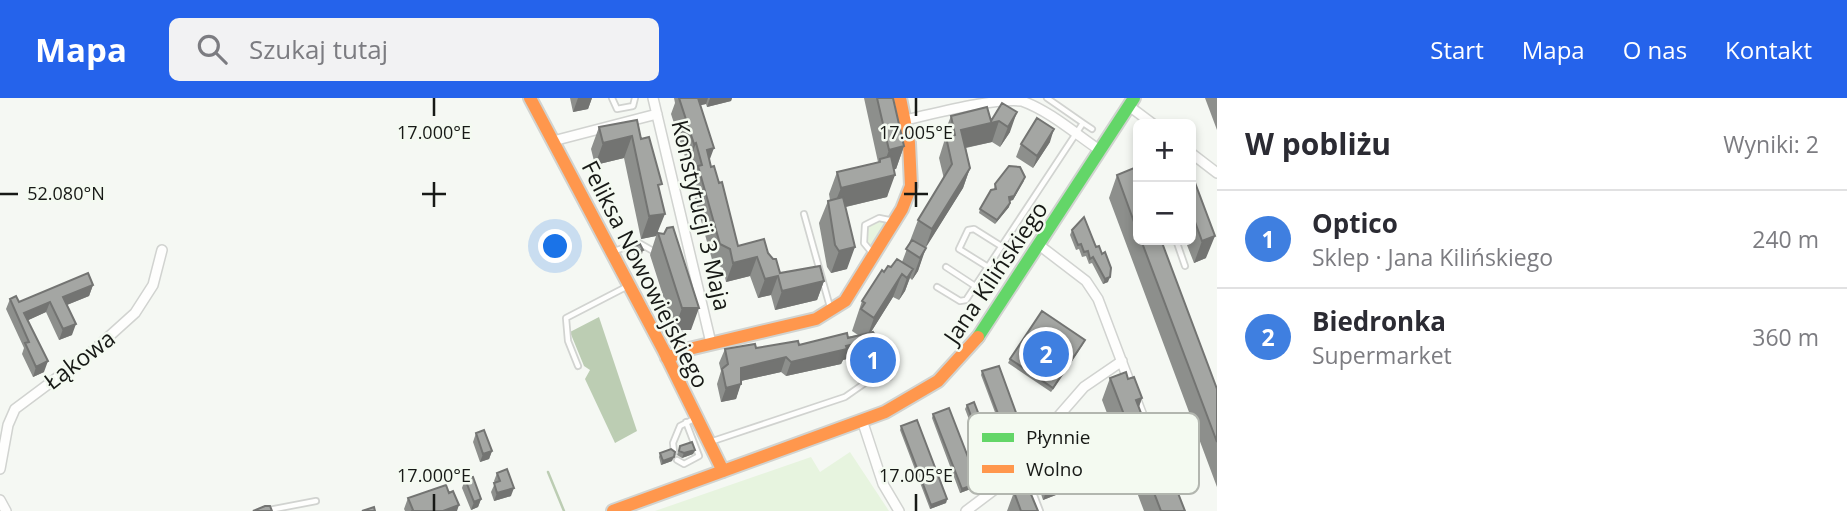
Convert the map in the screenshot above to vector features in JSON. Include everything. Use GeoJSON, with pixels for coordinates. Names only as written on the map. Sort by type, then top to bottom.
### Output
{"type":"FeatureCollection","features":[{"type":"Feature","properties":{"kind":"street","name":"Feliksa Nowowiejskiego"},"geometry":{"type":"LineString","coordinates":[[530,98],[667,358],[691,420],[709,443],[723,471]]}},
{"type":"Feature","properties":{"kind":"street"},"geometry":{"type":"LineString","coordinates":[[653,98],[657,114]]}},
{"type":"Feature","properties":{"kind":"street"},"geometry":{"type":"LineString","coordinates":[[711,343],[816,319],[832,311],[850,294],[908,196],[912,177],[900,98]]}},
{"type":"Feature","properties":{"kind":"street"},"geometry":{"type":"LineString","coordinates":[[905,120],[992,99],[1024,102],[1101,151]]}},
{"type":"Feature","properties":{"kind":"street"},"geometry":{"type":"LineString","coordinates":[[1131,102],[1148,119]]}},
{"type":"Feature","properties":{"kind":"street","name":"Jana Kilińskiego"},"geometry":{"type":"LineString","coordinates":[[613,511],[901,404],[949,372],[973,344],[1131,102]]}},
{"type":"Feature","properties":{"kind":"street","name":"Konstytucji 3 Maja"},"geometry":{"type":"LineString","coordinates":[[553,141],[657,114],[711,343],[667,358]]}},
{"type":"Feature","properties":{"kind":"street"},"geometry":{"type":"LineString","coordinates":[[1196,157],[1217,173]]}},
{"type":"Feature","properties":{"kind":"street"},"geometry":{"type":"LineString","coordinates":[[1039,245],[1076,272],[1092,289],[1142,413]]}},
{"type":"Feature","properties":{"kind":"street","name":"Łąkowa"},"geometry":{"type":"LineString","coordinates":[[0,469],[8,425],[15,409],[94,350],[135,313],[153,285],[162,250]]}},
{"type":"Feature","properties":{"kind":"street"},"geometry":{"type":"LineString","coordinates":[[1062,413],[1084,387],[1122,361]]}},
{"type":"Feature","properties":{"kind":"street"},"geometry":{"type":"LineString","coordinates":[[862,420],[883,484],[899,511]]}},
{"type":"Feature","properties":{"kind":"street"},"geometry":{"type":"LineString","coordinates":[[966,511],[990,494]]}},
{"type":"Feature","properties":{"kind":"street"},"geometry":{"type":"LineString","coordinates":[[0,500],[5,511]]}},
{"type":"Feature","properties":{"kind":"lane"},"geometry":{"type":"LineString","coordinates":[[612,98],[617,109],[633,106],[635,98]]}},
{"type":"Feature","properties":{"kind":"lane"},"geometry":{"type":"LineString","coordinates":[[1047,98],[1092,129]]}},
{"type":"Feature","properties":{"kind":"lane"},"geometry":{"type":"LineString","coordinates":[[937,287],[963,302],[1083,123]]}},
{"type":"Feature","properties":{"kind":"lane"},"geometry":{"type":"LineString","coordinates":[[804,214],[832,311]]}},
{"type":"Feature","properties":{"kind":"lane"},"geometry":{"type":"LineString","coordinates":[[874,255],[864,243],[865,225],[878,218],[895,221]]}},
{"type":"Feature","properties":{"kind":"lane"},"geometry":{"type":"LineString","coordinates":[[988,267],[959,249],[968,230],[974,229],[1001,246]]}},
{"type":"Feature","properties":{"kind":"lane"},"geometry":{"type":"LineString","coordinates":[[612,252],[639,243],[654,252]]}},
{"type":"Feature","properties":{"kind":"lane"},"geometry":{"type":"LineString","coordinates":[[1177,245],[1185,266]]}},
{"type":"Feature","properties":{"kind":"lane"},"geometry":{"type":"LineString","coordinates":[[946,267],[975,286]]}},
{"type":"Feature","properties":{"kind":"lane"},"geometry":{"type":"LineString","coordinates":[[578,366],[568,341],[566,318],[629,285]]}},
{"type":"Feature","properties":{"kind":"lane"},"geometry":{"type":"LineString","coordinates":[[680,333],[684,351]]}},
{"type":"Feature","properties":{"kind":"lane"},"geometry":{"type":"LineString","coordinates":[[709,443],[845,397],[865,383],[889,377]]}},
{"type":"Feature","properties":{"kind":"lane"},"geometry":{"type":"LineString","coordinates":[[674,452],[673,446],[679,428],[691,420],[699,456],[684,464],[677,460]]}},
{"type":"Feature","properties":{"kind":"lane"},"geometry":{"type":"LineString","coordinates":[[1034,494],[1040,511]]}},
{"type":"Feature","properties":{"kind":"lane"},"geometry":{"type":"LineString","coordinates":[[264,511],[316,501]]}},
{"type":"Feature","properties":{"kind":"shaded area"},"geometry":{"type":"Polygon","coordinates":[[[878,220],[887,224],[874,245],[870,245],[865,236],[867,228],[878,220]]]}},
{"type":"Feature","properties":{"kind":"shaded area"},"geometry":{"type":"Polygon","coordinates":[[[599,317],[637,431],[615,443],[585,379],[590,370],[584,366],[570,332],[599,317]]]}},
{"type":"Feature","properties":{"kind":"shaded area"},"geometry":{"type":"Polygon","coordinates":[[[879,356],[881,371],[861,375],[859,364],[879,356]]]}},
{"type":"Feature","properties":{"kind":"shaded area"},"geometry":{"type":"Polygon","coordinates":[[[850,452],[889,511],[655,511],[811,457],[820,472],[850,452]]]}},
{"type":"Feature","properties":{"kind":"building"},"geometry":{"type":"Polygon","coordinates":[[[679,98],[698,98],[714,148],[707,150],[711,167],[714,166],[719,183],[722,182],[738,246],[764,239],[768,253],[776,259],[780,273],[820,266],[824,281],[782,291],[778,276],[765,279],[757,257],[733,263],[730,249],[720,244],[698,166],[702,165],[696,143],[694,144],[679,98]]]}},
{"type":"Feature","properties":{"kind":"building"},"geometry":{"type":"Polygon","coordinates":[[[877,98],[893,98],[904,146],[889,150],[877,98]]]}},
{"type":"Feature","properties":{"kind":"building"},"geometry":{"type":"Polygon","coordinates":[[[1002,103],[1017,112],[1008,127],[999,121],[961,130],[970,168],[932,229],[918,220],[952,164],[946,137],[955,135],[951,116],[987,107],[991,121],[1002,103]]]}},
{"type":"Feature","properties":{"kind":"building"},"geometry":{"type":"Polygon","coordinates":[[[1037,118],[1054,129],[1037,156],[1021,144],[1037,118]]]}},
{"type":"Feature","properties":{"kind":"building"},"geometry":{"type":"Polygon","coordinates":[[[637,120],[641,139],[649,137],[662,184],[658,185],[665,214],[649,216],[632,136],[603,143],[599,127],[637,120]]]}},
{"type":"Feature","properties":{"kind":"building"},"geometry":{"type":"Polygon","coordinates":[[[891,156],[895,175],[841,188],[837,172],[880,162],[880,159],[891,156]]]}},
{"type":"Feature","properties":{"kind":"building"},"geometry":{"type":"Polygon","coordinates":[[[1009,166],[1020,167],[1025,177],[1014,196],[1009,197],[1010,203],[997,220],[980,209],[1009,166]]]}},
{"type":"Feature","properties":{"kind":"building"},"geometry":{"type":"Polygon","coordinates":[[[1133,168],[1133,219],[1117,175],[1133,168]]]}},
{"type":"Feature","properties":{"kind":"building"},"geometry":{"type":"Polygon","coordinates":[[[1196,185],[1215,236],[1202,241],[1196,225],[1196,185]]]}},
{"type":"Feature","properties":{"kind":"building"},"geometry":{"type":"Polygon","coordinates":[[[843,197],[855,247],[839,251],[835,245],[828,201],[843,197]]]}},
{"type":"Feature","properties":{"kind":"building"},"geometry":{"type":"Polygon","coordinates":[[[1084,217],[1096,247],[1099,246],[1102,254],[1105,252],[1111,268],[1110,277],[1105,279],[1093,257],[1090,259],[1088,251],[1084,252],[1081,244],[1078,245],[1072,230],[1084,217]]]}},
{"type":"Feature","properties":{"kind":"building"},"geometry":{"type":"Polygon","coordinates":[[[673,227],[699,308],[682,308],[658,233],[664,234],[667,228],[673,227]]]}},
{"type":"Feature","properties":{"kind":"building"},"geometry":{"type":"Polygon","coordinates":[[[912,240],[926,248],[920,258],[906,249],[912,240]]]}},
{"type":"Feature","properties":{"kind":"building"},"geometry":{"type":"Polygon","coordinates":[[[640,244],[643,250],[636,251],[635,246],[640,244]]]}},
{"type":"Feature","properties":{"kind":"building"},"geometry":{"type":"Polygon","coordinates":[[[1143,245],[1163,245],[1217,389],[1217,442],[1143,245]]]}},
{"type":"Feature","properties":{"kind":"building"},"geometry":{"type":"Polygon","coordinates":[[[897,259],[913,269],[907,278],[902,274],[874,318],[861,309],[865,303],[862,301],[882,270],[884,272],[888,266],[891,267],[897,259]]]}},
{"type":"Feature","properties":{"kind":"building"},"geometry":{"type":"Polygon","coordinates":[[[88,273],[93,285],[63,297],[76,324],[63,329],[50,302],[24,313],[48,361],[36,367],[25,343],[29,342],[10,299],[16,296],[19,302],[88,273]]]}},
{"type":"Feature","properties":{"kind":"building"},"geometry":{"type":"Polygon","coordinates":[[[1042,311],[1085,340],[1053,388],[1010,359],[1042,311]]]}},
{"type":"Feature","properties":{"kind":"building"},"geometry":{"type":"Polygon","coordinates":[[[873,332],[883,347],[866,351],[863,342],[846,346],[847,349],[791,362],[786,357],[741,368],[741,384],[726,388],[722,369],[728,364],[725,349],[755,344],[756,348],[798,341],[799,345],[847,333],[848,338],[873,332]]]}},
{"type":"Feature","properties":{"kind":"building"},"geometry":{"type":"Polygon","coordinates":[[[999,366],[1016,413],[998,413],[982,371],[999,366]]]}},
{"type":"Feature","properties":{"kind":"building"},"geometry":{"type":"Polygon","coordinates":[[[1126,372],[1128,379],[1134,377],[1142,398],[1136,400],[1141,413],[1123,413],[1110,378],[1126,372]]]}},
{"type":"Feature","properties":{"kind":"building"},"geometry":{"type":"Polygon","coordinates":[[[974,402],[978,413],[970,413],[967,405],[974,402]]]}},
{"type":"Feature","properties":{"kind":"building"},"geometry":{"type":"Polygon","coordinates":[[[949,408],[968,457],[968,487],[962,489],[933,414],[949,408]]]}},
{"type":"Feature","properties":{"kind":"building"},"geometry":{"type":"Polygon","coordinates":[[[917,420],[947,499],[931,505],[901,426],[917,420]]]}},
{"type":"Feature","properties":{"kind":"building"},"geometry":{"type":"Polygon","coordinates":[[[484,430],[492,451],[483,454],[476,433],[484,430]]]}},
{"type":"Feature","properties":{"kind":"building"},"geometry":{"type":"Polygon","coordinates":[[[692,442],[695,450],[684,453],[679,451],[680,446],[692,442]]]}},
{"type":"Feature","properties":{"kind":"building"},"geometry":{"type":"Polygon","coordinates":[[[671,449],[675,452],[674,457],[663,461],[660,453],[671,449]]]}},
{"type":"Feature","properties":{"kind":"building"},"geometry":{"type":"Polygon","coordinates":[[[507,469],[514,488],[497,493],[494,483],[500,481],[497,473],[507,469]]]}},
{"type":"Feature","properties":{"kind":"building"},"geometry":{"type":"Polygon","coordinates":[[[473,477],[481,499],[474,502],[465,479],[473,477]]]}},
{"type":"Feature","properties":{"kind":"building"},"geometry":{"type":"Polygon","coordinates":[[[446,485],[449,493],[453,491],[459,505],[443,511],[412,511],[408,498],[446,485]]]}},
{"type":"Feature","properties":{"kind":"building"},"geometry":{"type":"Polygon","coordinates":[[[1015,494],[1031,494],[1038,511],[1021,511],[1015,494]]]}},
{"type":"Feature","properties":{"kind":"building"},"geometry":{"type":"Polygon","coordinates":[[[1154,494],[1178,494],[1185,511],[1161,511],[1154,494]]]}},
{"type":"Feature","properties":{"kind":"building"},"geometry":{"type":"Polygon","coordinates":[[[270,506],[272,511],[253,511],[270,506]]]}},
{"type":"Feature","properties":{"kind":"waterway"},"geometry":{"type":"LineString","coordinates":[[548,472],[564,511]]}},
{"type":"Feature","properties":{"kind":"traffic: fast"},"geometry":{"type":"LineString","coordinates":[[978,337],[1134,98]]}},
{"type":"Feature","properties":{"kind":"traffic: slow"},"geometry":{"type":"LineString","coordinates":[[530,98],[664,351],[723,471]]}},
{"type":"Feature","properties":{"kind":"traffic: slow"},"geometry":{"type":"LineString","coordinates":[[667,358],[689,349],[816,319],[845,301],[902,209],[911,186],[909,143],[900,98]]}},
{"type":"Feature","properties":{"kind":"traffic: slow"},"geometry":{"type":"LineString","coordinates":[[613,511],[885,412],[938,381],[978,337]]}},
{"type":"Feature","properties":{"kind":"place","name":"Biedronka"},"geometry":{"type":"Point","coordinates":[1046,354]}},
{"type":"Feature","properties":{"kind":"place","name":"Optico"},"geometry":{"type":"Point","coordinates":[873,360]}}]}
